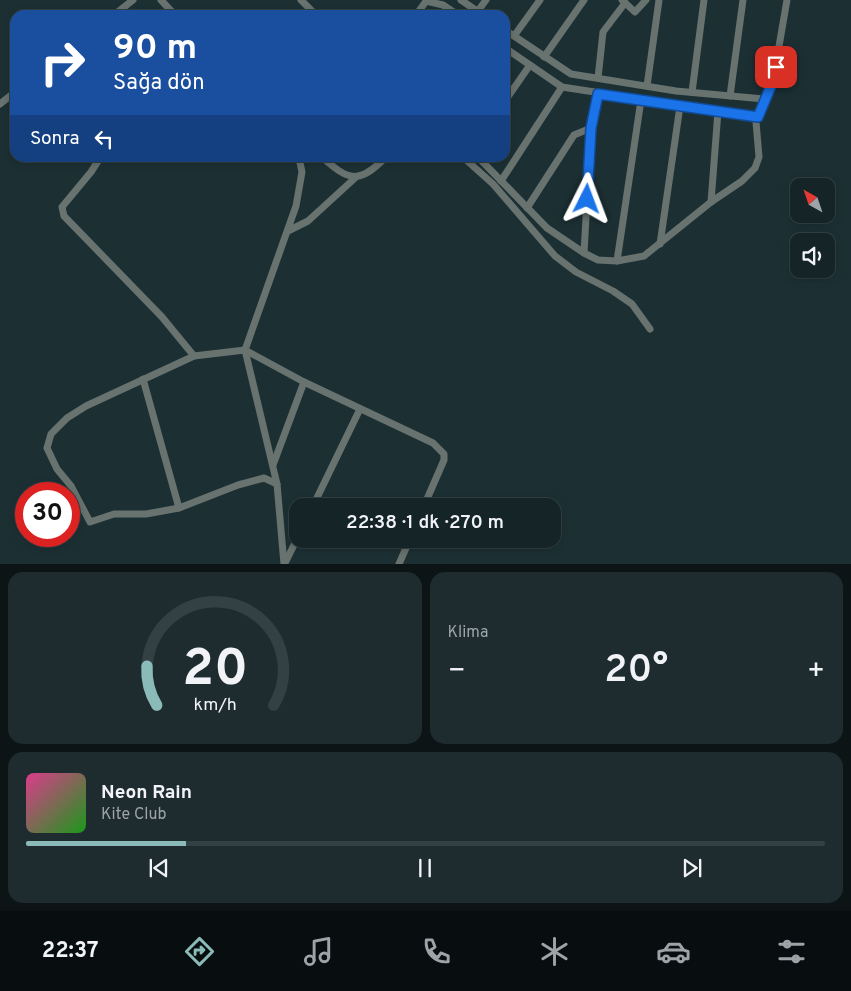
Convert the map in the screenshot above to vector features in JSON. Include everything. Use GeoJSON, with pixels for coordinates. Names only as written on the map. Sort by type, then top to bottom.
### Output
{"type":"FeatureCollection","features":[{"type":"Feature","properties":{"kind":"street"},"geometry":{"type":"LineString","coordinates":[[120,10],[133,0]]}},
{"type":"Feature","properties":{"kind":"street"},"geometry":{"type":"LineString","coordinates":[[161,0],[170,10]]}},
{"type":"Feature","properties":{"kind":"street"},"geometry":{"type":"LineString","coordinates":[[301,0],[311,10]]}},
{"type":"Feature","properties":{"kind":"street"},"geometry":{"type":"LineString","coordinates":[[461,0],[474,10]]}},
{"type":"Feature","properties":{"kind":"street"},"geometry":{"type":"LineString","coordinates":[[514,36],[540,0]]}},
{"type":"Feature","properties":{"kind":"street"},"geometry":{"type":"LineString","coordinates":[[544,57],[584,0]]}},
{"type":"Feature","properties":{"kind":"street"},"geometry":{"type":"LineString","coordinates":[[598,78],[603,32],[624,1],[635,12],[646,0]]}},
{"type":"Feature","properties":{"kind":"street"},"geometry":{"type":"LineString","coordinates":[[647,86],[659,0]]}},
{"type":"Feature","properties":{"kind":"street"},"geometry":{"type":"LineString","coordinates":[[692,92],[704,0]]}},
{"type":"Feature","properties":{"kind":"street"},"geometry":{"type":"LineString","coordinates":[[730,96],[743,0]]}},
{"type":"Feature","properties":{"kind":"street"},"geometry":{"type":"LineString","coordinates":[[483,162],[547,228],[584,253],[598,260],[617,261],[644,256],[711,202],[742,181],[755,168],[759,157],[758,117],[773,81],[787,0]]}},
{"type":"Feature","properties":{"kind":"street"},"geometry":{"type":"LineString","coordinates":[[427,1],[443,5],[450,10]]}},
{"type":"Feature","properties":{"kind":"street"},"geometry":{"type":"LineString","coordinates":[[510,33],[571,74],[692,92],[764,99]]}},
{"type":"Feature","properties":{"kind":"street"},"geometry":{"type":"LineString","coordinates":[[510,51],[562,87],[758,117]]}},
{"type":"Feature","properties":{"kind":"street"},"geometry":{"type":"LineString","coordinates":[[510,94],[530,65]]}},
{"type":"Feature","properties":{"kind":"street"},"geometry":{"type":"LineString","coordinates":[[501,181],[562,87]]}},
{"type":"Feature","properties":{"kind":"street"},"geometry":{"type":"LineString","coordinates":[[584,253],[591,128],[598,94]]}},
{"type":"Feature","properties":{"kind":"street"},"geometry":{"type":"LineString","coordinates":[[0,104],[10,96]]}},
{"type":"Feature","properties":{"kind":"street"},"geometry":{"type":"LineString","coordinates":[[617,261],[641,100]]}},
{"type":"Feature","properties":{"kind":"street"},"geometry":{"type":"LineString","coordinates":[[660,244],[680,106]]}},
{"type":"Feature","properties":{"kind":"street"},"geometry":{"type":"LineString","coordinates":[[711,202],[718,111]]}},
{"type":"Feature","properties":{"kind":"street"},"geometry":{"type":"LineString","coordinates":[[527,208],[574,135],[591,128]]}},
{"type":"Feature","properties":{"kind":"street"},"geometry":{"type":"LineString","coordinates":[[98,162],[92,172],[62,207],[64,216],[162,317],[194,356]]}},
{"type":"Feature","properties":{"kind":"street"},"geometry":{"type":"LineString","coordinates":[[284,564],[277,484],[244,350],[296,206],[302,172],[300,162]]}},
{"type":"Feature","properties":{"kind":"street"},"geometry":{"type":"LineString","coordinates":[[328,162],[346,176],[355,178]]}},
{"type":"Feature","properties":{"kind":"street"},"geometry":{"type":"LineString","coordinates":[[288,231],[308,222],[355,178],[364,174],[380,162]]}},
{"type":"Feature","properties":{"kind":"street"},"geometry":{"type":"LineString","coordinates":[[468,162],[493,184],[555,256],[576,272],[613,291],[632,304],[650,329]]}},
{"type":"Feature","properties":{"kind":"street"},"geometry":{"type":"LineString","coordinates":[[277,484],[264,478],[179,508],[146,514],[114,514],[90,522],[71,486],[56,469],[47,448],[51,434],[67,418],[86,406],[194,356],[244,350],[304,382],[432,443],[444,454],[444,460],[427,498]]}},
{"type":"Feature","properties":{"kind":"street"},"geometry":{"type":"LineString","coordinates":[[143,380],[179,508]]}},
{"type":"Feature","properties":{"kind":"street"},"geometry":{"type":"LineString","coordinates":[[272,465],[304,382]]}},
{"type":"Feature","properties":{"kind":"street"},"geometry":{"type":"LineString","coordinates":[[316,498],[360,409]]}},
{"type":"Feature","properties":{"kind":"street"},"geometry":{"type":"LineString","coordinates":[[284,564],[292,548]]}},
{"type":"Feature","properties":{"kind":"street"},"geometry":{"type":"LineString","coordinates":[[399,564],[406,548]]}},
{"type":"Feature","properties":{"kind":"route"},"geometry":{"type":"LineString","coordinates":[[587,199],[591,128],[598,94],[758,117],[773,81],[776,67]]}}]}
